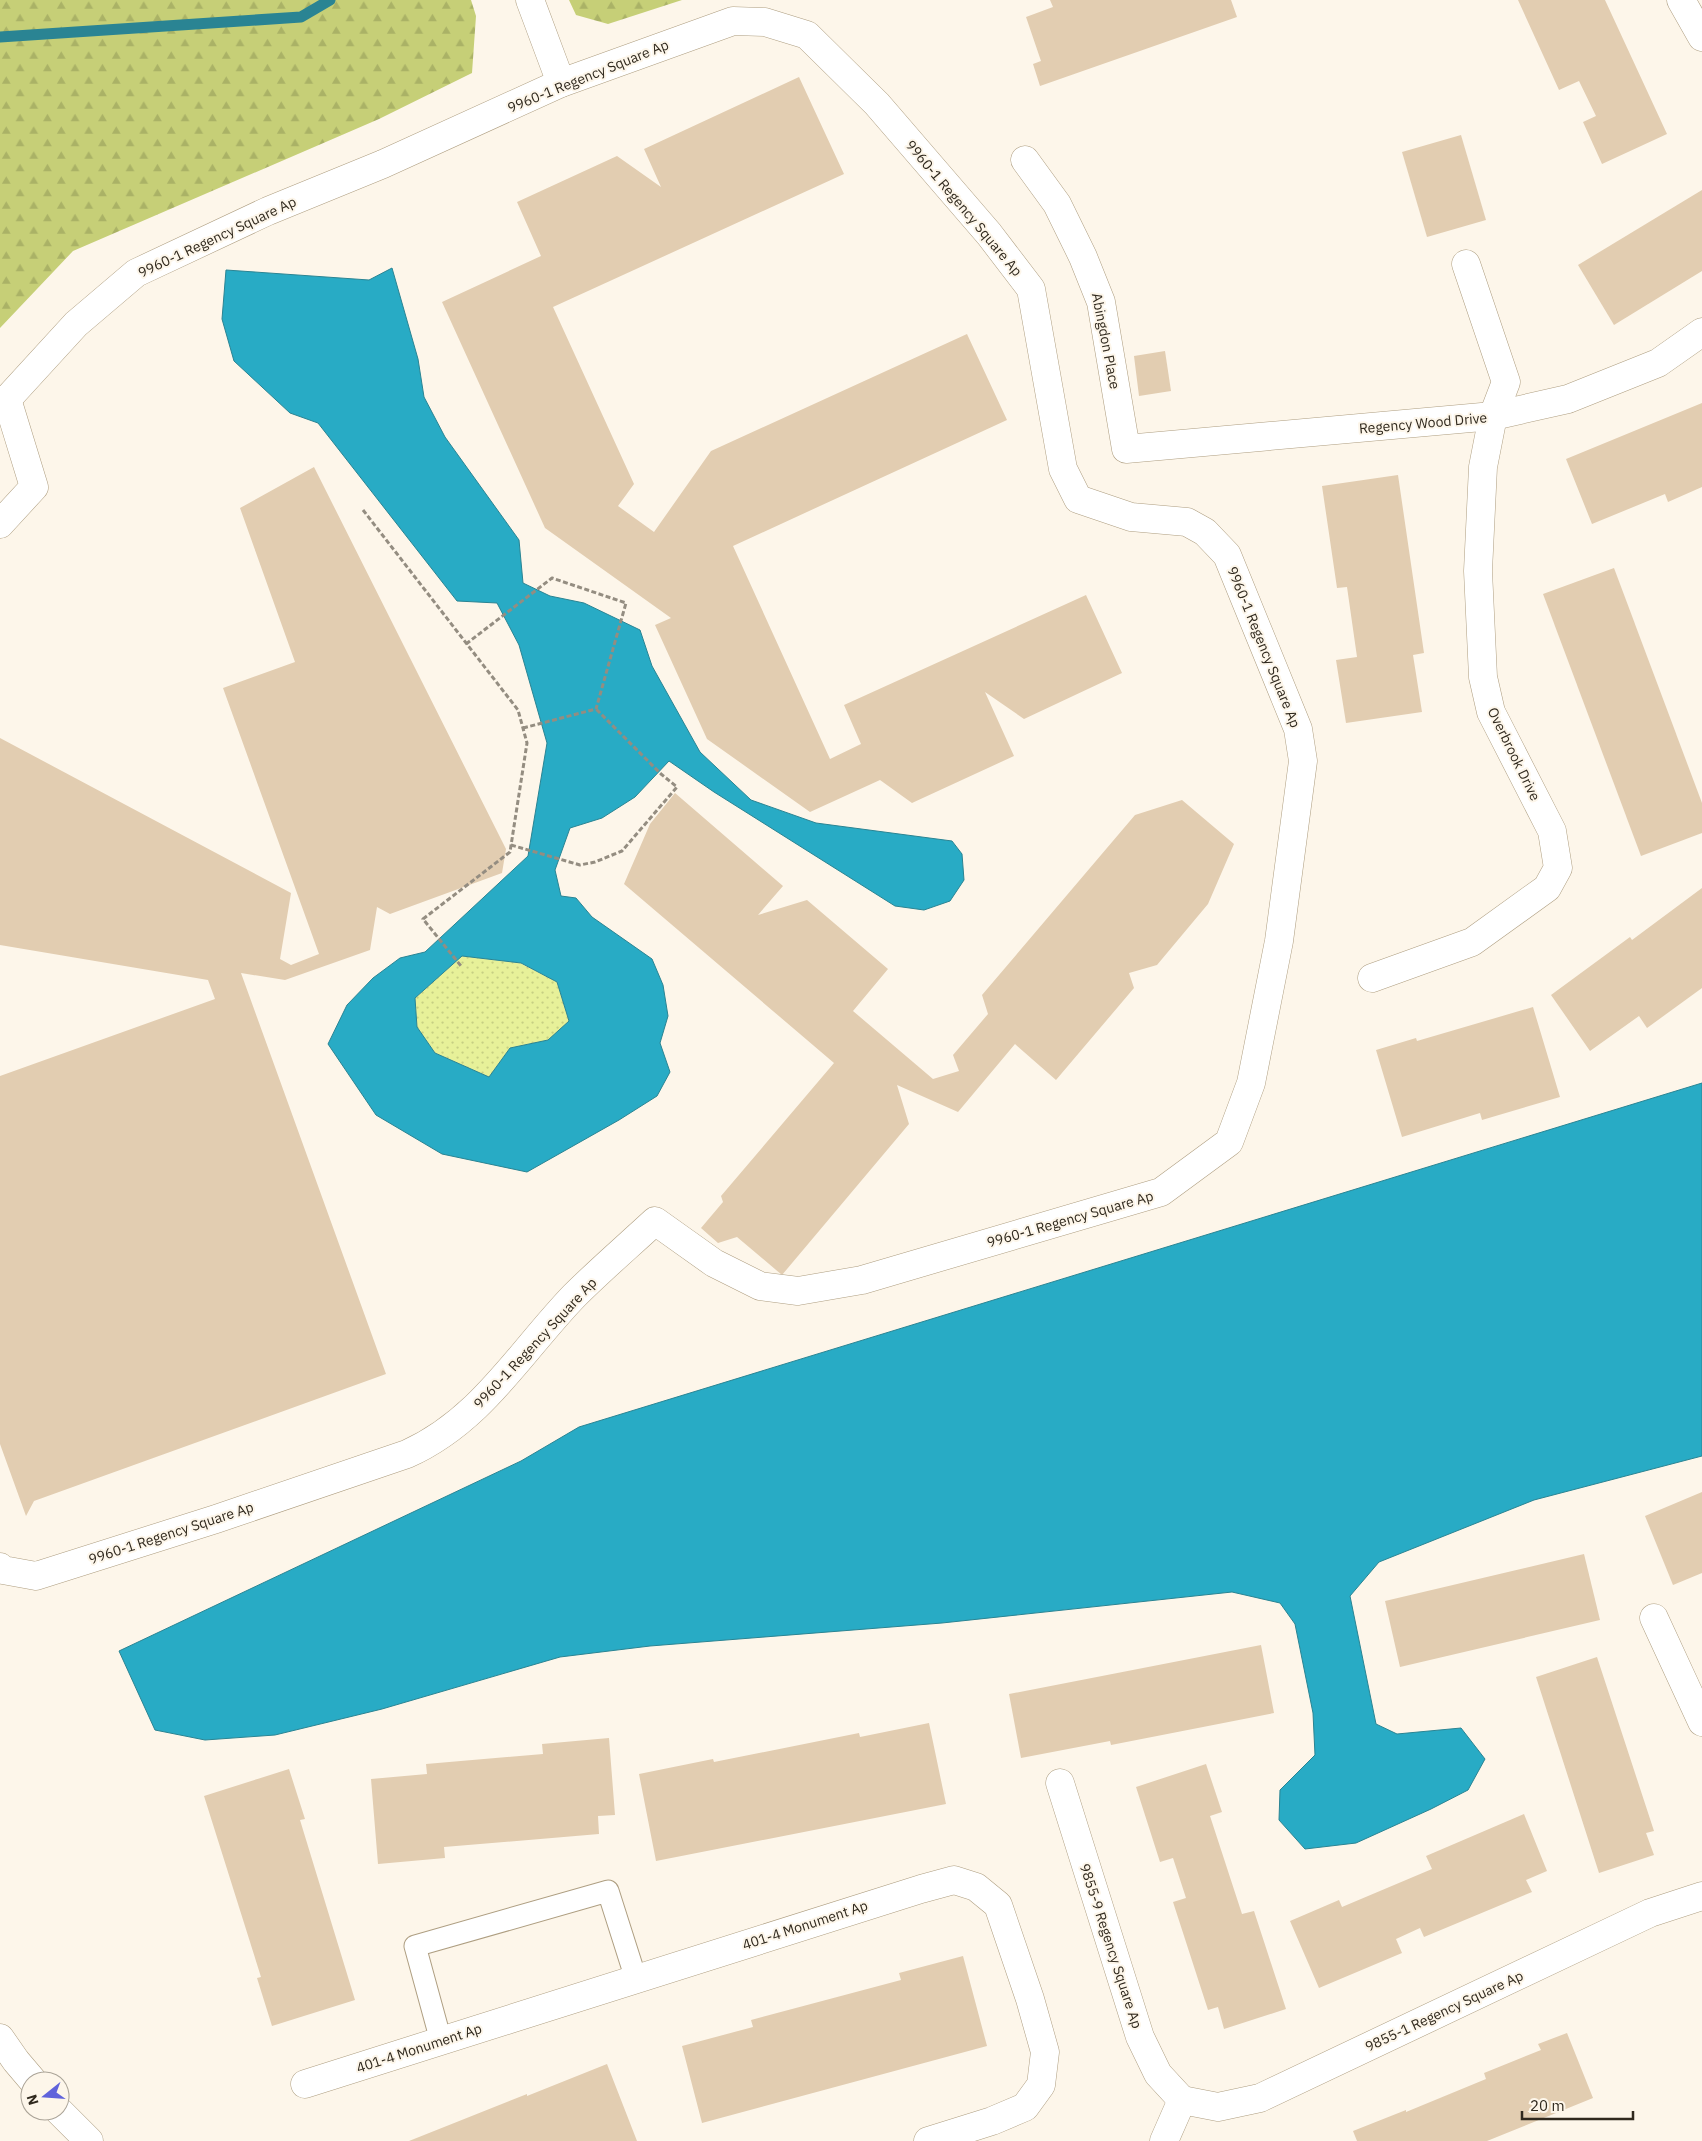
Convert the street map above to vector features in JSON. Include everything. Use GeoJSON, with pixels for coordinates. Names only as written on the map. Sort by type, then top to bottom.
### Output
{"type":"FeatureCollection","features":[{"type":"Feature","properties":{"kind":"street"},"geometry":{"type":"LineString","coordinates":[[530,0],[562,83]]}},
{"type":"Feature","properties":{"kind":"street"},"geometry":{"type":"LineString","coordinates":[[1681,0],[1702,37]]}},
{"type":"Feature","properties":{"kind":"street","name":"9960-1 Regency Square Ap"},"geometry":{"type":"LineString","coordinates":[[0,524],[34,488],[4,403],[76,324],[136,273],[268,211],[383,164],[562,83],[733,21],[765,22],[807,35],[877,104],[989,234],[1031,289],[1063,469],[1078,500],[1131,516],[1187,522],[1205,532],[1227,555],[1298,728],[1303,761],[1279,941],[1251,1083],[1229,1142],[1161,1192],[862,1280],[798,1291],[760,1286],[714,1263],[655,1221],[574,1296],[480,1404],[430,1444],[407,1454],[216,1519],[36,1576],[3,1570],[0,1567]]}},
{"type":"Feature","properties":{"kind":"street","name":"Abingdon Place"},"geometry":{"type":"LineString","coordinates":[[1025,160],[1057,204],[1083,257],[1101,302],[1126,449]]}},
{"type":"Feature","properties":{"kind":"street"},"geometry":{"type":"LineString","coordinates":[[1466,264],[1506,382],[1493,416]]}},
{"type":"Feature","properties":{"kind":"street","name":"Regency Wood Drive"},"geometry":{"type":"LineString","coordinates":[[1126,449],[1493,416],[1568,399],[1658,363],[1702,332]]}},
{"type":"Feature","properties":{"kind":"street","name":"Overbrook Drive"},"geometry":{"type":"LineString","coordinates":[[1372,978],[1472,942],[1547,888],[1558,868],[1552,831],[1491,712],[1482,677],[1478,571],[1483,467],[1493,416]]}},
{"type":"Feature","properties":{"kind":"street"},"geometry":{"type":"LineString","coordinates":[[1654,1618],[1702,1722]]}},
{"type":"Feature","properties":{"kind":"street","name":"9855-9 Regency Square Ap"},"geometry":{"type":"LineString","coordinates":[[1060,1783],[1140,2036],[1158,2074],[1182,2100]]}},
{"type":"Feature","properties":{"kind":"street","name":"401-4 Monument Ap"},"geometry":{"type":"LineString","coordinates":[[306,2084],[954,1880],[976,1887],[998,1906],[1030,1999],[1045,2052],[1041,2085],[1025,2107],[992,2121],[928,2141]]}},
{"type":"Feature","properties":{"kind":"street","name":"9855-1 Regency Square Ap"},"geometry":{"type":"LineString","coordinates":[[1182,2100],[1218,2106],[1260,2098],[1650,1913],[1702,1896]]}},
{"type":"Feature","properties":{"kind":"street"},"geometry":{"type":"LineString","coordinates":[[0,2038],[24,2071]]}},
{"type":"Feature","properties":{"kind":"street"},"geometry":{"type":"LineString","coordinates":[[1164,2141],[1182,2100]]}},
{"type":"Feature","properties":{"kind":"street"},"geometry":{"type":"LineString","coordinates":[[69,2121],[89,2141]]}},
{"type":"Feature","properties":{"kind":"lane"},"geometry":{"type":"LineString","coordinates":[[440,2041],[416,1946],[608,1891],[636,1979]]}},
{"type":"Feature","properties":{"kind":"path"},"geometry":{"type":"LineString","coordinates":[[363,510],[518,710],[527,743],[510,852],[424,918],[461,966]]}},
{"type":"Feature","properties":{"kind":"path"},"geometry":{"type":"LineString","coordinates":[[466,644],[552,578],[626,603],[596,709]]}},
{"type":"Feature","properties":{"kind":"path"},"geometry":{"type":"LineString","coordinates":[[522,728],[596,709]]}},
{"type":"Feature","properties":{"kind":"path"},"geometry":{"type":"LineString","coordinates":[[511,845],[580,865],[595,862],[622,850],[677,787],[661,774],[596,709]]}},
{"type":"Feature","properties":{"kind":"green space"},"geometry":{"type":"Polygon","coordinates":[[[0,0],[471,0],[476,16],[472,73],[379,119],[73,251],[0,328],[0,0]]]}},
{"type":"Feature","properties":{"kind":"green space"},"geometry":{"type":"Polygon","coordinates":[[[569,0],[682,0],[608,24],[576,15],[569,0]]]}},
{"type":"Feature","properties":{"kind":"green space"},"geometry":{"type":"Polygon","coordinates":[[[462,956],[520,963],[557,982],[569,1021],[549,1040],[510,1048],[489,1077],[435,1053],[417,1027],[415,998],[462,956]]]}},
{"type":"Feature","properties":{"kind":"water"},"geometry":{"type":"Polygon","coordinates":[[[392,268],[418,359],[424,397],[445,437],[519,540],[523,583],[550,596],[584,603],[640,630],[652,666],[700,752],[751,800],[816,823],[952,841],[962,854],[964,880],[950,901],[924,910],[895,906],[714,792],[669,761],[635,797],[602,818],[570,828],[555,870],[561,896],[576,898],[592,917],[652,959],[663,985],[668,1016],[660,1043],[670,1072],[657,1096],[619,1120],[527,1172],[442,1154],[376,1115],[328,1044],[347,1005],[373,978],[400,958],[425,952],[528,856],[547,743],[519,645],[497,603],[457,601],[318,423],[290,413],[234,361],[222,319],[226,270],[369,280],[392,268]],[[462,956],[415,998],[417,1027],[435,1053],[489,1077],[510,1048],[548,1040],[569,1021],[557,982],[521,963],[462,956]]]}},
{"type":"Feature","properties":{"kind":"water"},"geometry":{"type":"Polygon","coordinates":[[[1702,1083],[1702,1456],[1534,1500],[1379,1562],[1350,1596],[1376,1724],[1397,1734],[1461,1728],[1485,1759],[1468,1790],[1356,1843],[1305,1849],[1279,1820],[1280,1790],[1315,1755],[1313,1713],[1295,1624],[1280,1603],[1232,1592],[942,1623],[650,1646],[560,1657],[382,1709],[275,1735],[205,1740],[155,1730],[119,1651],[521,1461],[579,1427],[1702,1083]]]}},
{"type":"Feature","properties":{"kind":"building"},"geometry":{"type":"Polygon","coordinates":[[[1050,0],[1231,0],[1237,17],[1040,86],[1033,64],[1041,61],[1026,17],[1053,7],[1050,0]]]}},
{"type":"Feature","properties":{"kind":"building"},"geometry":{"type":"Polygon","coordinates":[[[1518,0],[1605,0],[1667,134],[1602,164],[1583,122],[1596,116],[1579,81],[1559,90],[1518,0]]]}},
{"type":"Feature","properties":{"kind":"building"},"geometry":{"type":"Polygon","coordinates":[[[799,77],[844,174],[553,307],[634,484],[618,506],[654,532],[711,451],[967,334],[1007,420],[733,546],[830,759],[861,744],[844,705],[1086,595],[1122,673],[1024,719],[985,692],[1014,756],[912,803],[880,780],[810,812],[707,739],[655,625],[671,618],[545,528],[442,302],[541,256],[517,202],[617,156],[661,187],[644,149],[799,77]]]}},
{"type":"Feature","properties":{"kind":"building"},"geometry":{"type":"Polygon","coordinates":[[[1461,135],[1486,220],[1427,237],[1402,152],[1461,135]]]}},
{"type":"Feature","properties":{"kind":"building"},"geometry":{"type":"Polygon","coordinates":[[[1702,190],[1702,271],[1614,325],[1578,265],[1702,190]]]}},
{"type":"Feature","properties":{"kind":"building"},"geometry":{"type":"Polygon","coordinates":[[[1165,351],[1171,391],[1139,396],[1134,356],[1165,351]]]}},
{"type":"Feature","properties":{"kind":"building"},"geometry":{"type":"Polygon","coordinates":[[[1702,403],[1702,487],[1668,502],[1665,494],[1592,524],[1566,459],[1702,403]]]}},
{"type":"Feature","properties":{"kind":"building"},"geometry":{"type":"Polygon","coordinates":[[[314,467],[506,849],[502,873],[390,914],[377,907],[370,950],[285,980],[241,973],[386,1374],[34,1501],[26,1516],[0,1444],[0,1076],[215,999],[208,980],[0,945],[0,738],[291,893],[280,959],[291,965],[319,954],[223,688],[295,662],[240,508],[314,467]]]}},
{"type":"Feature","properties":{"kind":"building"},"geometry":{"type":"Polygon","coordinates":[[[1398,475],[1424,653],[1413,655],[1422,712],[1346,723],[1336,660],[1357,657],[1347,587],[1337,588],[1322,486],[1398,475]]]}},
{"type":"Feature","properties":{"kind":"building"},"geometry":{"type":"Polygon","coordinates":[[[1614,568],[1702,803],[1702,833],[1641,856],[1543,594],[1614,568]]]}},
{"type":"Feature","properties":{"kind":"building"},"geometry":{"type":"Polygon","coordinates":[[[675,793],[783,886],[758,915],[807,900],[888,969],[853,1011],[933,1079],[959,1071],[953,1055],[988,1014],[982,995],[1135,815],[1182,800],[1234,844],[1208,904],[1157,965],[1129,973],[1134,988],[1056,1080],[1015,1044],[958,1112],[897,1085],[909,1124],[782,1275],[737,1237],[718,1243],[701,1228],[723,1202],[721,1196],[834,1063],[624,884],[650,824],[675,793]]]}},
{"type":"Feature","properties":{"kind":"building"},"geometry":{"type":"Polygon","coordinates":[[[1702,888],[1702,988],[1647,1028],[1639,1016],[1590,1051],[1551,995],[1630,937],[1632,940],[1702,888]]]}},
{"type":"Feature","properties":{"kind":"building"},"geometry":{"type":"Polygon","coordinates":[[[1533,1007],[1560,1097],[1482,1120],[1480,1113],[1402,1137],[1376,1050],[1416,1038],[1417,1041],[1533,1007]]]}},
{"type":"Feature","properties":{"kind":"building"},"geometry":{"type":"Polygon","coordinates":[[[1702,1492],[1702,1573],[1673,1585],[1645,1516],[1702,1492]]]}},
{"type":"Feature","properties":{"kind":"building"},"geometry":{"type":"Polygon","coordinates":[[[1584,1554],[1600,1620],[1400,1667],[1385,1601],[1584,1554]]]}},
{"type":"Feature","properties":{"kind":"building"},"geometry":{"type":"Polygon","coordinates":[[[1261,1645],[1274,1713],[1111,1745],[1110,1741],[1021,1758],[1009,1694],[1261,1645]]]}},
{"type":"Feature","properties":{"kind":"building"},"geometry":{"type":"Polygon","coordinates":[[[1597,1657],[1654,1831],[1646,1833],[1654,1855],[1599,1873],[1536,1677],[1597,1657]]]}},
{"type":"Feature","properties":{"kind":"building"},"geometry":{"type":"Polygon","coordinates":[[[929,1723],[946,1804],[656,1861],[639,1774],[713,1759],[714,1762],[859,1733],[860,1737],[929,1723]]]}},
{"type":"Feature","properties":{"kind":"building"},"geometry":{"type":"Polygon","coordinates":[[[609,1738],[615,1815],[598,1816],[599,1834],[444,1847],[445,1858],[378,1864],[371,1779],[427,1774],[426,1764],[543,1754],[542,1744],[609,1738]]]}},
{"type":"Feature","properties":{"kind":"building"},"geometry":{"type":"Polygon","coordinates":[[[1206,1764],[1222,1812],[1210,1816],[1242,1914],[1254,1911],[1286,2009],[1224,2029],[1218,2007],[1208,2010],[1173,1902],[1186,1898],[1173,1858],[1160,1862],[1136,1787],[1206,1764]]]}},
{"type":"Feature","properties":{"kind":"building"},"geometry":{"type":"Polygon","coordinates":[[[289,1769],[305,1819],[300,1820],[355,2000],[272,2026],[257,1978],[261,1977],[204,1796],[289,1769]]]}},
{"type":"Feature","properties":{"kind":"building"},"geometry":{"type":"Polygon","coordinates":[[[1524,1814],[1547,1871],[1526,1880],[1532,1892],[1424,1937],[1420,1928],[1396,1939],[1402,1953],[1319,1988],[1290,1921],[1339,1900],[1342,1907],[1432,1869],[1426,1856],[1524,1814]]]}},
{"type":"Feature","properties":{"kind":"building"},"geometry":{"type":"Polygon","coordinates":[[[963,1956],[987,2046],[702,2123],[682,2046],[753,2027],[751,2020],[901,1980],[899,1973],[963,1956]]]}},
{"type":"Feature","properties":{"kind":"building"},"geometry":{"type":"Polygon","coordinates":[[[1567,2033],[1593,2098],[1487,2141],[1357,2141],[1353,2131],[1406,2110],[1406,2112],[1486,2079],[1484,2073],[1541,2050],[1538,2044],[1567,2033]]]}},
{"type":"Feature","properties":{"kind":"building"},"geometry":{"type":"Polygon","coordinates":[[[607,2064],[637,2141],[409,2141],[527,2094],[527,2096],[607,2064]]]}},
{"type":"Feature","properties":{"kind":"waterway"},"geometry":{"type":"LineString","coordinates":[[0,37],[301,17],[330,0]]}}]}
